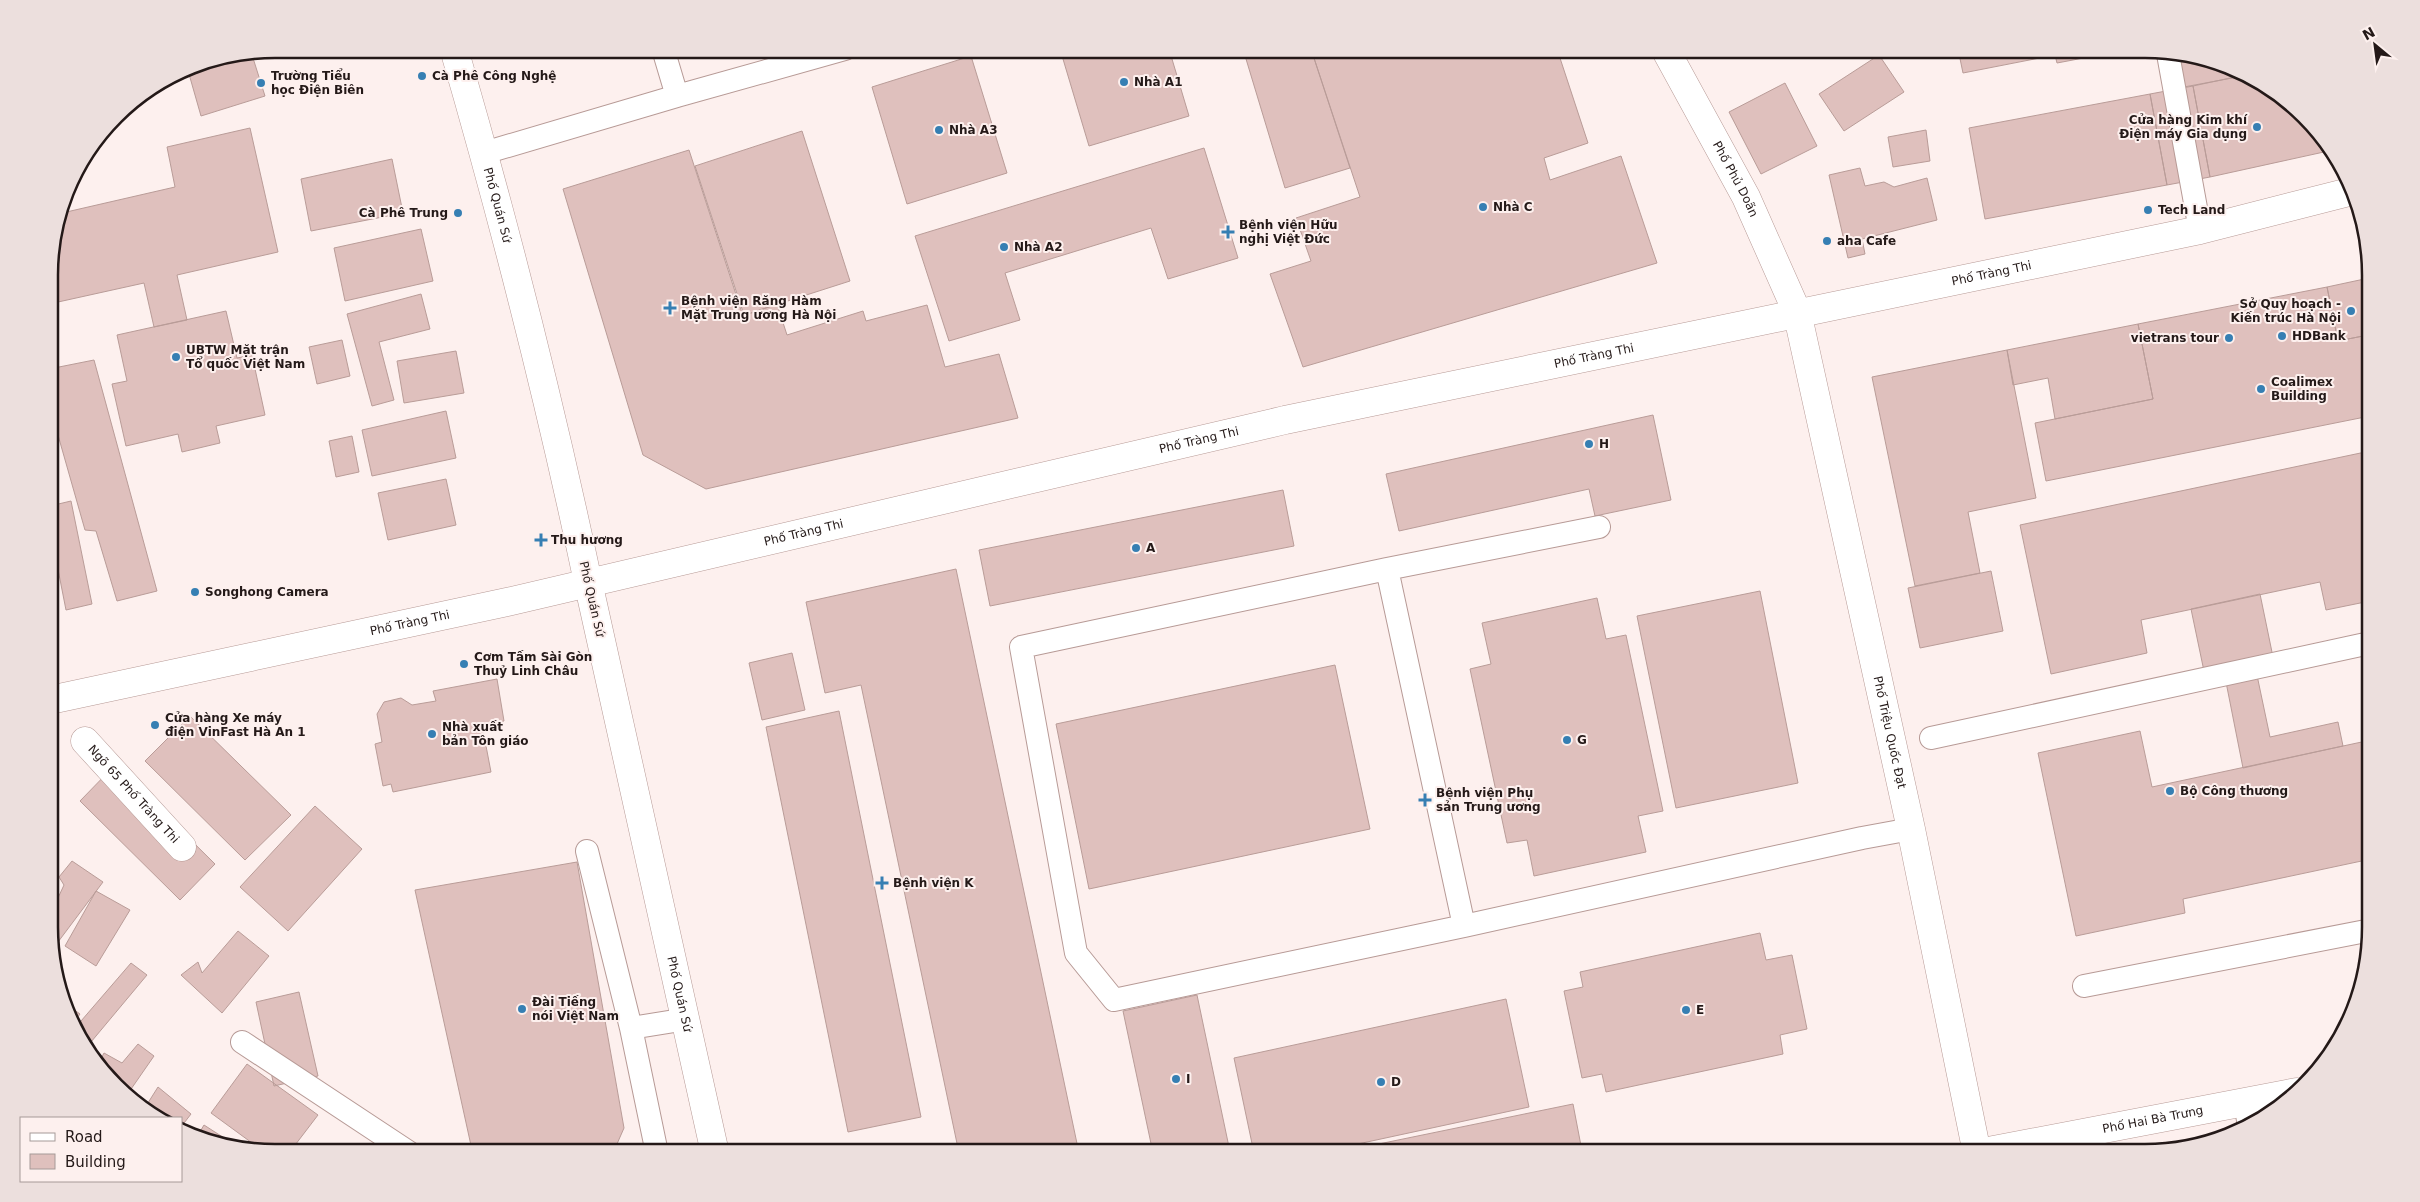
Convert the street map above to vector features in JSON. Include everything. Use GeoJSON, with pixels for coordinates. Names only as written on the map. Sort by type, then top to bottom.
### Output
{"type":"FeatureCollection","features":[{"type":"Feature","properties":{"kind":"main road","name":"Phố Quán Sứ"},"geometry":{"type":"LineString","coordinates":[[457,58],[484,153],[565,471],[713,1145]]}},
{"type":"Feature","properties":{"kind":"main road","name":"Phố Phủ Doãn"},"geometry":{"type":"LineString","coordinates":[[1670,58],[1746,197],[1797,312]]}},
{"type":"Feature","properties":{"kind":"main road","name":"Phố Tràng Thi"},"geometry":{"type":"LineString","coordinates":[[58,698],[507,602],[1285,420],[1797,312],[2200,230],[2346,193]]}},
{"type":"Feature","properties":{"kind":"main road","name":"Phố Triệu Quốc Đạt"},"geometry":{"type":"LineString","coordinates":[[1797,312],[1910,829],[1975,1145]]}},
{"type":"Feature","properties":{"kind":"main road","name":"Ngõ 65 Phố Tràng Thi"},"geometry":{"type":"LineString","coordinates":[[85,741],[182,848]]}},
{"type":"Feature","properties":{"kind":"main road","name":"Phố Hai Bà Trưng"},"geometry":{"type":"LineString","coordinates":[[2032,1145],[2247,1114],[2274,1102]]}},
{"type":"Feature","properties":{"kind":"lane"},"geometry":{"type":"LineString","coordinates":[[666,58],[677,96]]}},
{"type":"Feature","properties":{"kind":"lane"},"geometry":{"type":"LineString","coordinates":[[484,153],[813,58]]}},
{"type":"Feature","properties":{"kind":"lane"},"geometry":{"type":"LineString","coordinates":[[2169,59],[2200,230]]}},
{"type":"Feature","properties":{"kind":"lane"},"geometry":{"type":"LineString","coordinates":[[1599,527],[1387,569],[1021,647],[1076,953],[1114,1000],[1910,829]]}},
{"type":"Feature","properties":{"kind":"lane"},"geometry":{"type":"LineString","coordinates":[[1387,569],[1464,926]]}},
{"type":"Feature","properties":{"kind":"lane"},"geometry":{"type":"LineString","coordinates":[[1931,738],[2362,646]]}},
{"type":"Feature","properties":{"kind":"lane"},"geometry":{"type":"LineString","coordinates":[[587,851],[631,1028],[655,1145]]}},
{"type":"Feature","properties":{"kind":"lane"},"geometry":{"type":"LineString","coordinates":[[2084,986],[2362,932]]}},
{"type":"Feature","properties":{"kind":"lane"},"geometry":{"type":"LineString","coordinates":[[631,1028],[687,1019]]}},
{"type":"Feature","properties":{"kind":"lane"},"geometry":{"type":"LineString","coordinates":[[242,1042],[398,1145]]}},
{"type":"Feature","properties":{"kind":"building","name":"Nhà A3"},"geometry":{"type":"Polygon","coordinates":[[[965,58],[972,58],[1007,173],[907,204],[872,87],[965,58]]]}},
{"type":"Feature","properties":{"kind":"building","name":"Nhà A1"},"geometry":{"type":"Polygon","coordinates":[[[1063,58],[1172,58],[1189,116],[1089,146],[1063,58]]]}},
{"type":"Feature","properties":{"kind":"building"},"geometry":{"type":"Polygon","coordinates":[[[1246,58],[1314,58],[1350,168],[1285,188],[1246,58]]]}},
{"type":"Feature","properties":{"kind":"building","name":"Nhà C"},"geometry":{"type":"Polygon","coordinates":[[[1314,58],[1560,58],[1588,143],[1544,158],[1550,180],[1621,156],[1657,263],[1303,367],[1270,274],[1311,261],[1296,218],[1360,197],[1314,58]]]}},
{"type":"Feature","properties":{"kind":"building"},"geometry":{"type":"Polygon","coordinates":[[[1874,58],[1881,58],[1904,92],[1844,131],[1819,94],[1874,58]]]}},
{"type":"Feature","properties":{"kind":"building"},"geometry":{"type":"Polygon","coordinates":[[[1960,58],[2040,58],[1963,73],[1960,58]]]}},
{"type":"Feature","properties":{"kind":"building"},"geometry":{"type":"Polygon","coordinates":[[[2056,58],[2083,58],[2057,63],[2056,58]]]}},
{"type":"Feature","properties":{"kind":"building"},"geometry":{"type":"Polygon","coordinates":[[[253,59],[265,96],[201,116],[189,75],[219,65],[253,59]]]}},
{"type":"Feature","properties":{"kind":"building"},"geometry":{"type":"Polygon","coordinates":[[[2178,60],[2215,69],[2235,77],[2184,87],[2178,60]]]}},
{"type":"Feature","properties":{"kind":"building","name":"Cửa hàng Kim khí Điện máy Gia dụng"},"geometry":{"type":"Polygon","coordinates":[[[2235,77],[2241,80],[2266,94],[2288,111],[2309,132],[2324,152],[2210,177],[2193,86],[2235,77]]]}},
{"type":"Feature","properties":{"kind":"building"},"geometry":{"type":"Polygon","coordinates":[[[1785,83],[1817,146],[1761,174],[1729,112],[1785,83]]]}},
{"type":"Feature","properties":{"kind":"building"},"geometry":{"type":"Polygon","coordinates":[[[2193,86],[2210,177],[2167,185],[2150,94],[2193,86]]]}},
{"type":"Feature","properties":{"kind":"building"},"geometry":{"type":"Polygon","coordinates":[[[2150,94],[2167,185],[1985,219],[1969,128],[2150,94]]]}},
{"type":"Feature","properties":{"kind":"building"},"geometry":{"type":"Polygon","coordinates":[[[250,128],[278,252],[177,275],[187,320],[154,327],[144,283],[58,302],[59,247],[67,212],[175,187],[167,147],[250,128]]]}},
{"type":"Feature","properties":{"kind":"building"},"geometry":{"type":"Polygon","coordinates":[[[1926,130],[1930,161],[1893,167],[1888,137],[1926,130]]]}},
{"type":"Feature","properties":{"kind":"building"},"geometry":{"type":"Polygon","coordinates":[[[802,131],[850,281],[744,315],[695,166],[802,131]]]}},
{"type":"Feature","properties":{"kind":"building","name":"Nhà A2"},"geometry":{"type":"Polygon","coordinates":[[[1204,148],[1238,258],[1168,279],[1151,228],[1005,273],[1020,320],[949,341],[915,236],[1204,148]]]}},
{"type":"Feature","properties":{"kind":"building","name":"Bệnh viện Răng Hàm Mặt Trung ương Hà Nội"},"geometry":{"type":"Polygon","coordinates":[[[689,150],[743,316],[777,304],[787,335],[863,311],[866,321],[927,305],[945,367],[999,354],[1018,418],[706,489],[643,455],[563,189],[689,150]]]}},
{"type":"Feature","properties":{"kind":"building"},"geometry":{"type":"Polygon","coordinates":[[[392,159],[403,213],[311,231],[301,179],[392,159]]]}},
{"type":"Feature","properties":{"kind":"building"},"geometry":{"type":"Polygon","coordinates":[[[1860,168],[1865,186],[1884,182],[1894,187],[1927,178],[1937,220],[1862,239],[1865,254],[1848,258],[1829,175],[1860,168]]]}},
{"type":"Feature","properties":{"kind":"building"},"geometry":{"type":"Polygon","coordinates":[[[421,229],[433,281],[345,301],[334,248],[421,229]]]}},
{"type":"Feature","properties":{"kind":"building","name":"Sở Quy hoạch - Kiến trúc Hà Nội"},"geometry":{"type":"Polygon","coordinates":[[[2362,280],[2362,336],[2338,341],[2327,287],[2362,280]]]}},
{"type":"Feature","properties":{"kind":"building","name":"Coalimex Building"},"geometry":{"type":"Polygon","coordinates":[[[2327,287],[2338,341],[2362,336],[2362,418],[2046,481],[2035,423],[2153,399],[2138,324],[2327,287]]]}},
{"type":"Feature","properties":{"kind":"building"},"geometry":{"type":"Polygon","coordinates":[[[421,294],[430,329],[379,342],[394,400],[372,406],[347,314],[421,294]]]}},
{"type":"Feature","properties":{"kind":"building"},"geometry":{"type":"Polygon","coordinates":[[[226,311],[237,358],[252,355],[265,415],[216,426],[220,443],[182,452],[178,434],[126,446],[112,384],[127,381],[117,335],[226,311]]]}},
{"type":"Feature","properties":{"kind":"building"},"geometry":{"type":"Polygon","coordinates":[[[2138,324],[2153,399],[2055,419],[2048,378],[2013,385],[2007,350],[2138,324]]]}},
{"type":"Feature","properties":{"kind":"building"},"geometry":{"type":"Polygon","coordinates":[[[342,340],[350,376],[317,384],[309,347],[342,340]]]}},
{"type":"Feature","properties":{"kind":"building"},"geometry":{"type":"Polygon","coordinates":[[[2007,350],[2036,498],[1968,512],[1980,573],[1915,586],[1872,377],[2007,350]]]}},
{"type":"Feature","properties":{"kind":"building"},"geometry":{"type":"Polygon","coordinates":[[[456,351],[464,393],[404,403],[397,361],[456,351]]]}},
{"type":"Feature","properties":{"kind":"building"},"geometry":{"type":"Polygon","coordinates":[[[94,360],[157,591],[117,601],[96,531],[85,530],[58,435],[58,367],[94,360]]]}},
{"type":"Feature","properties":{"kind":"building"},"geometry":{"type":"Polygon","coordinates":[[[446,411],[456,458],[372,476],[362,430],[446,411]]]}},
{"type":"Feature","properties":{"kind":"building","name":"H"},"geometry":{"type":"Polygon","coordinates":[[[1653,415],[1671,500],[1595,516],[1589,489],[1399,531],[1386,474],[1653,415]]]}},
{"type":"Feature","properties":{"kind":"building"},"geometry":{"type":"Polygon","coordinates":[[[352,436],[359,472],[336,477],[329,441],[352,436]]]}},
{"type":"Feature","properties":{"kind":"building"},"geometry":{"type":"Polygon","coordinates":[[[2362,453],[2362,603],[2326,610],[2320,582],[2141,620],[2147,653],[2051,674],[2020,525],[2362,453]]]}},
{"type":"Feature","properties":{"kind":"building"},"geometry":{"type":"Polygon","coordinates":[[[446,479],[456,525],[388,540],[378,493],[446,479]]]}},
{"type":"Feature","properties":{"kind":"building","name":"A"},"geometry":{"type":"Polygon","coordinates":[[[1283,490],[1294,546],[990,606],[979,550],[1283,490]]]}},
{"type":"Feature","properties":{"kind":"building"},"geometry":{"type":"Polygon","coordinates":[[[71,501],[92,604],[66,610],[58,569],[58,504],[71,501]]]}},
{"type":"Feature","properties":{"kind":"building"},"geometry":{"type":"Polygon","coordinates":[[[956,569],[1077,1145],[957,1145],[861,685],[825,693],[806,602],[956,569]]]}},
{"type":"Feature","properties":{"kind":"building"},"geometry":{"type":"Polygon","coordinates":[[[1991,571],[2003,631],[1920,648],[1908,588],[1991,571]]]}},
{"type":"Feature","properties":{"kind":"building"},"geometry":{"type":"Polygon","coordinates":[[[1760,591],[1798,783],[1676,808],[1637,616],[1760,591]]]}},
{"type":"Feature","properties":{"kind":"building"},"geometry":{"type":"Polygon","coordinates":[[[2260,594],[2273,657],[2254,661],[2270,737],[2338,722],[2343,746],[2243,768],[2224,672],[2205,676],[2191,609],[2260,594]]]}},
{"type":"Feature","properties":{"kind":"building","name":"G"},"geometry":{"type":"Polygon","coordinates":[[[1597,598],[1606,639],[1626,635],[1663,811],[1638,816],[1646,852],[1534,876],[1527,840],[1507,843],[1470,669],[1491,664],[1482,623],[1597,598]]]}},
{"type":"Feature","properties":{"kind":"building"},"geometry":{"type":"Polygon","coordinates":[[[792,653],[805,710],[762,720],[749,663],[792,653]]]}},
{"type":"Feature","properties":{"kind":"building"},"geometry":{"type":"Polygon","coordinates":[[[1335,665],[1370,829],[1089,889],[1056,724],[1335,665]]]}},
{"type":"Feature","properties":{"kind":"building","name":"Nhà xuất bản Tôn giáo"},"geometry":{"type":"Polygon","coordinates":[[[497,679],[504,721],[482,725],[491,772],[393,792],[391,784],[383,786],[375,744],[382,742],[377,714],[384,702],[401,698],[412,705],[436,701],[433,691],[497,679]]]}},
{"type":"Feature","properties":{"kind":"building"},"geometry":{"type":"Polygon","coordinates":[[[839,711],[921,1117],[848,1132],[766,727],[839,711]]]}},
{"type":"Feature","properties":{"kind":"building"},"geometry":{"type":"Polygon","coordinates":[[[190,716],[291,815],[245,860],[145,761],[190,716]]]}},
{"type":"Feature","properties":{"kind":"building"},"geometry":{"type":"Polygon","coordinates":[[[2140,731],[2152,787],[2362,742],[2362,861],[2183,899],[2185,913],[2076,936],[2038,753],[2140,731]]]}},
{"type":"Feature","properties":{"kind":"building"},"geometry":{"type":"Polygon","coordinates":[[[115,765],[215,864],[180,900],[80,801],[115,765]]]}},
{"type":"Feature","properties":{"kind":"building"},"geometry":{"type":"Polygon","coordinates":[[[315,806],[362,849],[288,931],[240,887],[315,806]]]}},
{"type":"Feature","properties":{"kind":"building"},"geometry":{"type":"Polygon","coordinates":[[[72,861],[103,882],[58,942],[58,898],[64,885],[59,877],[72,861]]]}},
{"type":"Feature","properties":{"kind":"building","name":"Đài Tiếng nói Việt Nam"},"geometry":{"type":"Polygon","coordinates":[[[577,862],[624,1128],[617,1145],[471,1145],[415,890],[577,862]]]}},
{"type":"Feature","properties":{"kind":"building"},"geometry":{"type":"Polygon","coordinates":[[[96,891],[130,910],[96,966],[65,946],[96,891]]]}},
{"type":"Feature","properties":{"kind":"building"},"geometry":{"type":"Polygon","coordinates":[[[238,931],[269,956],[222,1013],[181,975],[198,962],[202,973],[238,931]]]}},
{"type":"Feature","properties":{"kind":"building","name":"E"},"geometry":{"type":"Polygon","coordinates":[[[1760,933],[1766,960],[1792,955],[1807,1029],[1780,1035],[1783,1054],[1606,1092],[1602,1074],[1582,1078],[1564,991],[1583,987],[1580,972],[1760,933]]]}},
{"type":"Feature","properties":{"kind":"building"},"geometry":{"type":"Polygon","coordinates":[[[131,963],[147,975],[91,1042],[80,1022],[131,963]]]}},
{"type":"Feature","properties":{"kind":"building"},"geometry":{"type":"Polygon","coordinates":[[[299,992],[318,1076],[274,1086],[256,1002],[299,992]]]}},
{"type":"Feature","properties":{"kind":"building","name":"I"},"geometry":{"type":"Polygon","coordinates":[[[1197,995],[1229,1145],[1151,1145],[1123,1011],[1197,995]]]}},
{"type":"Feature","properties":{"kind":"building","name":"D"},"geometry":{"type":"Polygon","coordinates":[[[1506,999],[1529,1107],[1353,1145],[1252,1145],[1234,1058],[1506,999]]]}},
{"type":"Feature","properties":{"kind":"building"},"geometry":{"type":"Polygon","coordinates":[[[74,1010],[80,1014],[77,1017],[74,1010]]]}},
{"type":"Feature","properties":{"kind":"building"},"geometry":{"type":"Polygon","coordinates":[[[138,1044],[154,1056],[131,1090],[101,1058],[104,1053],[122,1063],[138,1044]]]}},
{"type":"Feature","properties":{"kind":"building"},"geometry":{"type":"Polygon","coordinates":[[[247,1064],[318,1115],[295,1145],[275,1145],[253,1143],[211,1113],[247,1064]]]}},
{"type":"Feature","properties":{"kind":"building"},"geometry":{"type":"Polygon","coordinates":[[[158,1087],[191,1114],[183,1124],[182,1117],[170,1117],[148,1103],[158,1087]]]}},
{"type":"Feature","properties":{"kind":"building"},"geometry":{"type":"Polygon","coordinates":[[[1573,1104],[1581,1145],[1374,1145],[1573,1104]]]}},
{"type":"Feature","properties":{"kind":"building"},"geometry":{"type":"Polygon","coordinates":[[[204,1125],[225,1138],[205,1133],[200,1131],[204,1125]]]}},
{"type":"Feature","properties":{"kind":"place","name":"Cà Phê Công Nghệ"},"geometry":{"type":"Point","coordinates":[422,76]}},
{"type":"Feature","properties":{"kind":"place","name":"Nhà A1"},"geometry":{"type":"Point","coordinates":[1124,82]}},
{"type":"Feature","properties":{"kind":"place","name":"Trường Tiểu học Điện Biên"},"geometry":{"type":"Point","coordinates":[261,83]}},
{"type":"Feature","properties":{"kind":"place","name":"Cửa hàng Kim khí Điện máy Gia dụng"},"geometry":{"type":"Point","coordinates":[2257,127]}},
{"type":"Feature","properties":{"kind":"place","name":"Nhà A3"},"geometry":{"type":"Point","coordinates":[939,130]}},
{"type":"Feature","properties":{"kind":"place","name":"Nhà C"},"geometry":{"type":"Point","coordinates":[1483,207]}},
{"type":"Feature","properties":{"kind":"place","name":"Tech Land"},"geometry":{"type":"Point","coordinates":[2148,210]}},
{"type":"Feature","properties":{"kind":"place","name":"Cà Phê Trung"},"geometry":{"type":"Point","coordinates":[458,213]}},
{"type":"Feature","properties":{"kind":"place","name":"Bệnh viện Hữu nghị Việt Đức"},"geometry":{"type":"Point","coordinates":[1228,232]}},
{"type":"Feature","properties":{"kind":"place","name":"aha Cafe"},"geometry":{"type":"Point","coordinates":[1827,241]}},
{"type":"Feature","properties":{"kind":"place","name":"Nhà A2"},"geometry":{"type":"Point","coordinates":[1004,247]}},
{"type":"Feature","properties":{"kind":"place","name":"Bệnh viện Răng Hàm Mặt Trung ương Hà Nội"},"geometry":{"type":"Point","coordinates":[670,308]}},
{"type":"Feature","properties":{"kind":"place","name":"Sở Quy hoạch - Kiến trúc Hà Nội"},"geometry":{"type":"Point","coordinates":[2351,311]}},
{"type":"Feature","properties":{"kind":"place","name":"HDBank"},"geometry":{"type":"Point","coordinates":[2282,336]}},
{"type":"Feature","properties":{"kind":"place","name":"vietrans tour"},"geometry":{"type":"Point","coordinates":[2229,338]}},
{"type":"Feature","properties":{"kind":"place","name":"UBTW Mặt trận Tổ quốc Việt Nam"},"geometry":{"type":"Point","coordinates":[176,357]}},
{"type":"Feature","properties":{"kind":"place","name":"Coalimex Building"},"geometry":{"type":"Point","coordinates":[2261,389]}},
{"type":"Feature","properties":{"kind":"place","name":"H"},"geometry":{"type":"Point","coordinates":[1589,444]}},
{"type":"Feature","properties":{"kind":"place","name":"Thu hương"},"geometry":{"type":"Point","coordinates":[541,540]}},
{"type":"Feature","properties":{"kind":"place","name":"A"},"geometry":{"type":"Point","coordinates":[1136,548]}},
{"type":"Feature","properties":{"kind":"place","name":"Songhong Camera"},"geometry":{"type":"Point","coordinates":[195,592]}},
{"type":"Feature","properties":{"kind":"place","name":"Cơm Tấm Sài Gòn Thuỷ Linh Châu"},"geometry":{"type":"Point","coordinates":[464,664]}},
{"type":"Feature","properties":{"kind":"place","name":"Cửa hàng Xe máy điện VinFast Hà An 1"},"geometry":{"type":"Point","coordinates":[155,725]}},
{"type":"Feature","properties":{"kind":"place","name":"Nhà xuất bản Tôn giáo"},"geometry":{"type":"Point","coordinates":[432,734]}},
{"type":"Feature","properties":{"kind":"place","name":"G"},"geometry":{"type":"Point","coordinates":[1567,740]}},
{"type":"Feature","properties":{"kind":"place","name":"Bộ Công thương"},"geometry":{"type":"Point","coordinates":[2170,791]}},
{"type":"Feature","properties":{"kind":"place","name":"Bệnh viện Phụ sản Trung ương"},"geometry":{"type":"Point","coordinates":[1425,800]}},
{"type":"Feature","properties":{"kind":"place","name":"Bệnh viện K"},"geometry":{"type":"Point","coordinates":[882,883]}},
{"type":"Feature","properties":{"kind":"place","name":"Đài Tiếng nói Việt Nam"},"geometry":{"type":"Point","coordinates":[522,1009]}},
{"type":"Feature","properties":{"kind":"place","name":"E"},"geometry":{"type":"Point","coordinates":[1686,1010]}},
{"type":"Feature","properties":{"kind":"place","name":"I"},"geometry":{"type":"Point","coordinates":[1176,1079]}},
{"type":"Feature","properties":{"kind":"place","name":"D"},"geometry":{"type":"Point","coordinates":[1381,1082]}}]}
